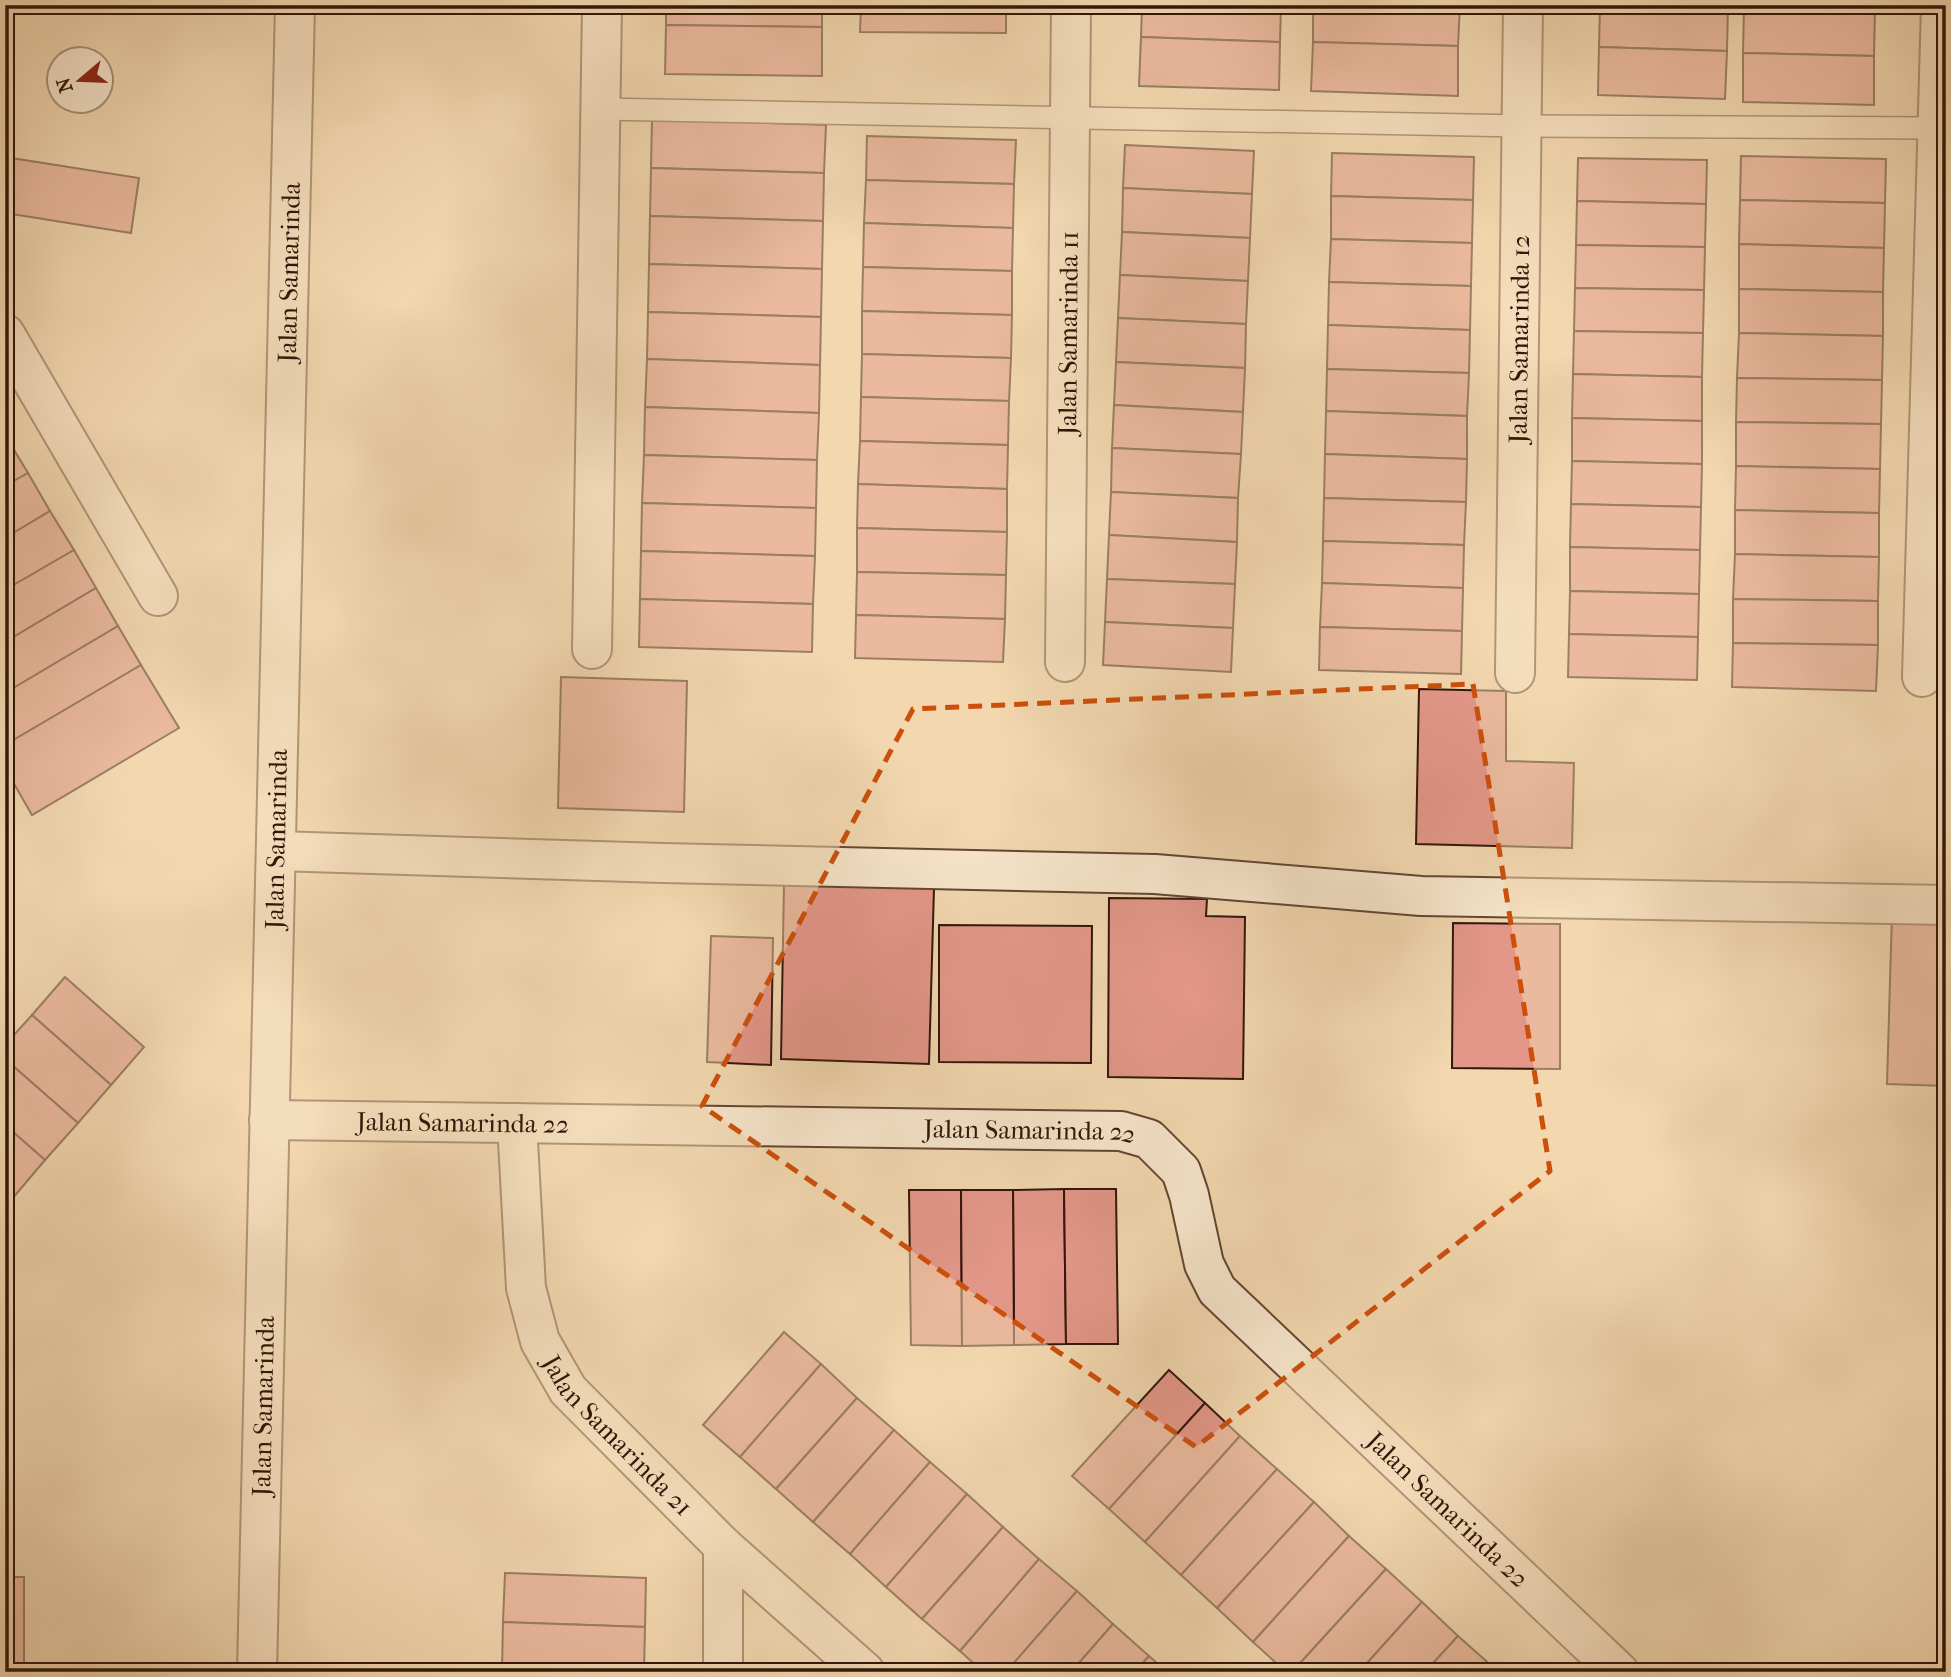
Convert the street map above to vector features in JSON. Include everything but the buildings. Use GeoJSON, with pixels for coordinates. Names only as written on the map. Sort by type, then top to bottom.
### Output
{"type":"FeatureCollection","features":[{"type":"Feature","properties":{"kind":"street","name":"Jalan Samarinda"},"geometry":{"type":"LineString","coordinates":[[257,1672],[295,5]]}},
{"type":"Feature","properties":{"kind":"street"},"geometry":{"type":"LineString","coordinates":[[592,649],[602,5]]}},
{"type":"Feature","properties":{"kind":"street","name":"Jalan Samarinda 11"},"geometry":{"type":"LineString","coordinates":[[1065,662],[1071,5]]}},
{"type":"Feature","properties":{"kind":"street","name":"Jalan Samarinda 12"},"geometry":{"type":"LineString","coordinates":[[1515,673],[1523,5]]}},
{"type":"Feature","properties":{"kind":"street"},"geometry":{"type":"LineString","coordinates":[[1922,677],[1939,330],[1938,128],[1941,5]]}},
{"type":"Feature","properties":{"kind":"street"},"geometry":{"type":"LineString","coordinates":[[5,334],[158,596]]}},
{"type":"Feature","properties":{"kind":"street"},"geometry":{"type":"LineString","coordinates":[[276,851],[649,863],[1155,874],[1421,896],[1946,905]]}},
{"type":"Feature","properties":{"kind":"street","name":"Jalan Samarinda 22"},"geometry":{"type":"LineString","coordinates":[[269,1120],[1121,1131],[1149,1139],[1181,1171],[1204,1264],[1217,1290],[1619,1672]]}},
{"type":"Feature","properties":{"kind":"street","name":"Jalan Samarinda 21"},"geometry":{"type":"LineString","coordinates":[[517,1123],[526,1288],[540,1341],[568,1390],[723,1546],[865,1672]]}},
{"type":"Feature","properties":{"kind":"street"},"geometry":{"type":"LineString","coordinates":[[723,1546],[723,1672]]}},
{"type":"Feature","properties":{"kind":"lane"},"geometry":{"type":"LineString","coordinates":[[601,109],[1522,126],[1938,128]]}},
{"type":"Feature","properties":{"kind":"highlighted area"},"geometry":{"type":"Polygon","coordinates":[[[1473,684],[1550,1171],[1196,1447],[702,1106],[913,709],[1473,684]]]}}]}
